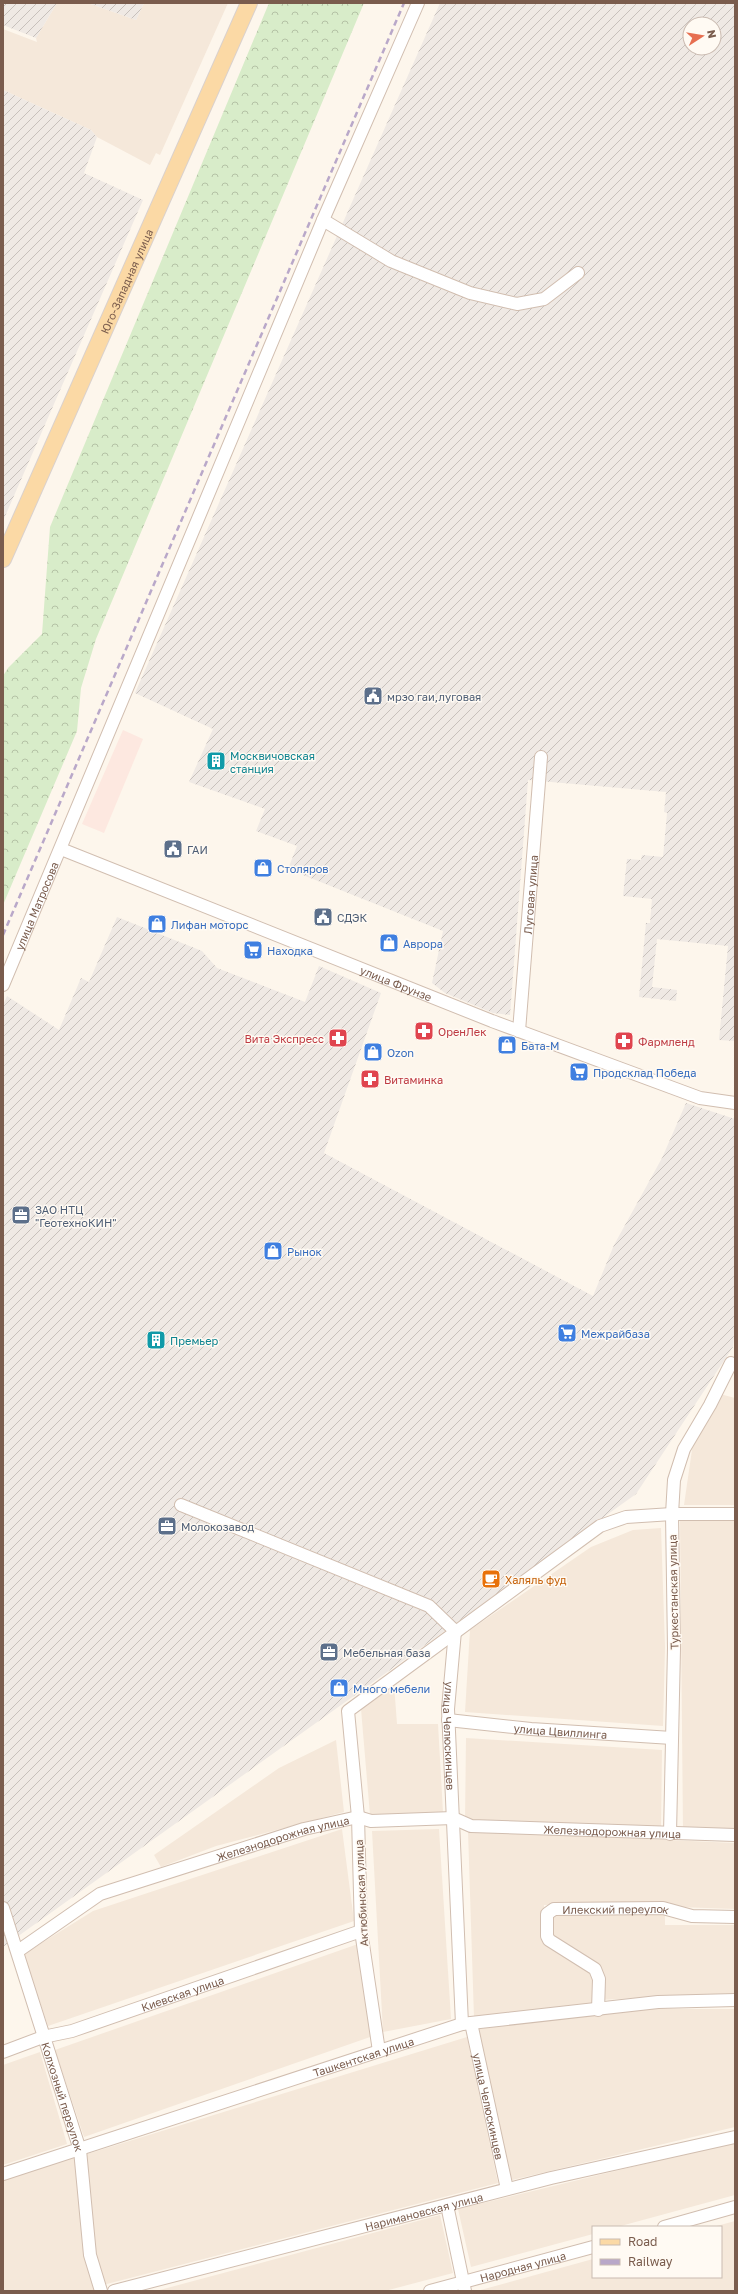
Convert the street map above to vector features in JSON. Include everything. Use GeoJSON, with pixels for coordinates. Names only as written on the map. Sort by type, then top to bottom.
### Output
{"type":"FeatureCollection","features":[{"type":"Feature","properties":{"kind":"main road","name":"Юго-Западная улица"},"geometry":{"type":"LineString","coordinates":[[3,559],[249,3]]}},
{"type":"Feature","properties":{"kind":"street","name":"улица Матросова"},"geometry":{"type":"LineString","coordinates":[[3,985],[323,220],[418,3]]}},
{"type":"Feature","properties":{"kind":"street"},"geometry":{"type":"LineString","coordinates":[[323,220],[392,261],[470,293],[517,304],[544,299],[578,273]]}},
{"type":"Feature","properties":{"kind":"street","name":"Луговая улица"},"geometry":{"type":"LineString","coordinates":[[519,1031],[541,757]]}},
{"type":"Feature","properties":{"kind":"street","name":"улица Фрунзе"},"geometry":{"type":"LineString","coordinates":[[61,849],[519,1031],[700,1098],[735,1103]]}},
{"type":"Feature","properties":{"kind":"street","name":"Туркестанская улица"},"geometry":{"type":"LineString","coordinates":[[670,1834],[674,1648],[672,1514],[674,1480],[684,1449],[731,1363]]}},
{"type":"Feature","properties":{"kind":"street"},"geometry":{"type":"LineString","coordinates":[[181,1505],[429,1606],[455,1631],[600,1526],[626,1517],[672,1514],[735,1514]]}},
{"type":"Feature","properties":{"kind":"street","name":"Актюбинская улица"},"geometry":{"type":"LineString","coordinates":[[379,2051],[361,1930],[358,1817],[348,1711],[455,1631]]}},
{"type":"Feature","properties":{"kind":"street","name":"улица Челюскинцев"},"geometry":{"type":"LineString","coordinates":[[455,1631],[448,1720],[466,2024],[507,2189]]}},
{"type":"Feature","properties":{"kind":"street","name":"улица Цвиллинга"},"geometry":{"type":"LineString","coordinates":[[448,1720],[532,1729],[672,1738]]}},
{"type":"Feature","properties":{"kind":"street","name":"Железнодорожная улица"},"geometry":{"type":"LineString","coordinates":[[18,1951],[100,1894],[304,1829],[358,1817],[372,1822],[453,1818],[470,1826],[670,1834],[735,1835]]}},
{"type":"Feature","properties":{"kind":"street","name":"Колхозный переулок"},"geometry":{"type":"LineString","coordinates":[[3,1908],[18,1951],[43,2037],[80,2150],[90,2255],[101,2291]]}},
{"type":"Feature","properties":{"kind":"street","name":"Илекский переулок"},"geometry":{"type":"LineString","coordinates":[[598,2010],[599,1979],[595,1969],[549,1940],[547,1936],[547,1914],[550,1911],[554,1909],[663,1908],[692,1916],[735,1917]]}},
{"type":"Feature","properties":{"kind":"street","name":"Киевская улица"},"geometry":{"type":"LineString","coordinates":[[3,2052],[43,2037],[72,2031],[361,1930]]}},
{"type":"Feature","properties":{"kind":"street","name":"Ташкентская улица"},"geometry":{"type":"LineString","coordinates":[[3,2174],[466,2024],[658,2002],[735,2000]]}},
{"type":"Feature","properties":{"kind":"street","name":"Наримановская улица"},"geometry":{"type":"LineString","coordinates":[[114,2291],[507,2189],[735,2137]]}},
{"type":"Feature","properties":{"kind":"street"},"geometry":{"type":"LineString","coordinates":[[446,2205],[464,2287]]}},
{"type":"Feature","properties":{"kind":"street"},"geometry":{"type":"LineString","coordinates":[[668,2226],[735,2207]]}},
{"type":"Feature","properties":{"kind":"street","name":"Народная улица"},"geometry":{"type":"LineString","coordinates":[[430,2291],[464,2287],[592,2246]]}},
{"type":"Feature","properties":{"kind":"shaded area"},"geometry":{"type":"Polygon","coordinates":[[[3,3],[57,3],[36,38],[3,25],[3,3]]]}},
{"type":"Feature","properties":{"kind":"shaded area"},"geometry":{"type":"Polygon","coordinates":[[[57,3],[88,3],[136,20],[144,3],[228,3],[160,155],[156,153],[150,165],[97,137],[91,130],[3,90],[3,29],[37,42],[36,38],[57,3]]]}},
{"type":"Feature","properties":{"kind":"shaded area"},"geometry":{"type":"Polygon","coordinates":[[[88,3],[144,3],[136,20],[88,3]]]}},
{"type":"Feature","properties":{"kind":"shaded area"},"geometry":{"type":"Polygon","coordinates":[[[440,3],[735,3],[735,1041],[719,1040],[728,946],[657,939],[652,987],[677,990],[676,1001],[639,997],[646,923],[650,923],[652,899],[623,896],[627,859],[641,860],[642,855],[663,857],[667,813],[664,812],[666,792],[528,780],[510,1015],[493,1013],[445,993],[432,983],[443,931],[288,869],[297,846],[256,831],[265,809],[189,782],[213,729],[135,693],[440,3]]]}},
{"type":"Feature","properties":{"kind":"shaded area"},"geometry":{"type":"Polygon","coordinates":[[[3,90],[91,130],[97,137],[84,173],[143,200],[3,521],[3,90]]]}},
{"type":"Feature","properties":{"kind":"shaded area"},"geometry":{"type":"Polygon","coordinates":[[[123,730],[143,739],[104,833],[82,824],[123,730]]]}},
{"type":"Feature","properties":{"kind":"shaded area"},"geometry":{"type":"Polygon","coordinates":[[[117,917],[202,951],[217,968],[305,1002],[319,966],[381,993],[324,1153],[593,1296],[614,1245],[662,1158],[686,1103],[735,1119],[735,1321],[733,1347],[636,1494],[3,1947],[3,1005],[7,996],[59,1030],[81,978],[89,982],[117,917]]]}},
{"type":"Feature","properties":{"kind":"shaded area"},"geometry":{"type":"Polygon","coordinates":[[[720,1394],[735,1398],[735,1505],[684,1505],[693,1443],[720,1394]]]}},
{"type":"Feature","properties":{"kind":"shaded area"},"geometry":{"type":"Polygon","coordinates":[[[680,1520],[735,1520],[735,1831],[683,1831],[680,1520]]]}},
{"type":"Feature","properties":{"kind":"shaded area"},"geometry":{"type":"Polygon","coordinates":[[[661,1528],[665,1647],[663,1726],[465,1712],[470,1630],[591,1547],[633,1530],[661,1528]]]}},
{"type":"Feature","properties":{"kind":"shaded area"},"geometry":{"type":"Polygon","coordinates":[[[394,1684],[397,1724],[438,1724],[443,1812],[370,1815],[361,1709],[394,1684]]]}},
{"type":"Feature","properties":{"kind":"shaded area"},"geometry":{"type":"Polygon","coordinates":[[[466,1738],[662,1750],[661,1829],[465,1821],[466,1738]]]}},
{"type":"Feature","properties":{"kind":"shaded area"},"geometry":{"type":"Polygon","coordinates":[[[336,1740],[344,1812],[216,1846],[161,1867],[154,1855],[279,1768],[336,1740]]]}},
{"type":"Feature","properties":{"kind":"shaded area"},"geometry":{"type":"Polygon","coordinates":[[[342,1829],[354,1921],[48,2026],[24,1954],[93,1911],[342,1829]]]}},
{"type":"Feature","properties":{"kind":"shaded area"},"geometry":{"type":"Polygon","coordinates":[[[439,1829],[451,2019],[383,2032],[372,1831],[439,1829]]]}},
{"type":"Feature","properties":{"kind":"shaded area"},"geometry":{"type":"Polygon","coordinates":[[[468,1831],[735,1843],[735,1909],[678,1907],[668,1902],[544,1905],[544,1941],[593,1973],[594,2003],[474,2018],[468,1831]]]}},
{"type":"Feature","properties":{"kind":"shaded area"},"geometry":{"type":"Polygon","coordinates":[[[553,1912],[665,1914],[665,1925],[735,1925],[735,1993],[600,2000],[599,1965],[551,1934],[553,1912]]]}},
{"type":"Feature","properties":{"kind":"shaded area"},"geometry":{"type":"Polygon","coordinates":[[[358,1944],[373,2036],[84,2137],[55,2050],[358,1944]]]}},
{"type":"Feature","properties":{"kind":"shaded area"},"geometry":{"type":"Polygon","coordinates":[[[630,2009],[735,2009],[735,2127],[512,2180],[478,2029],[630,2009]]]}},
{"type":"Feature","properties":{"kind":"shaded area"},"geometry":{"type":"Polygon","coordinates":[[[467,2037],[498,2183],[103,2285],[92,2244],[84,2155],[467,2037]]]}},
{"type":"Feature","properties":{"kind":"shaded area"},"geometry":{"type":"Polygon","coordinates":[[[40,2052],[67,2144],[3,2165],[3,2065],[40,2052]]]}},
{"type":"Feature","properties":{"kind":"shaded area"},"geometry":{"type":"Polygon","coordinates":[[[735,2142],[735,2195],[621,2226],[592,2226],[592,2234],[471,2267],[458,2209],[735,2142]]]}},
{"type":"Feature","properties":{"kind":"shaded area"},"geometry":{"type":"Polygon","coordinates":[[[75,2155],[83,2241],[94,2291],[3,2291],[3,2179],[75,2155]]]}},
{"type":"Feature","properties":{"kind":"shaded area"},"geometry":{"type":"Polygon","coordinates":[[[440,2215],[453,2273],[385,2291],[156,2291],[440,2215]]]}},
{"type":"Feature","properties":{"kind":"shaded area"},"geometry":{"type":"Polygon","coordinates":[[[735,2221],[735,2291],[477,2291],[592,2259],[592,2278],[722,2278],[722,2226],[717,2226],[735,2221]]]}},
{"type":"Feature","properties":{"kind":"green space"},"geometry":{"type":"Polygon","coordinates":[[[269,3],[364,3],[96,639],[81,688],[77,731],[3,905],[3,676],[8,668],[42,634],[50,527],[269,3]]]}},
{"type":"Feature","properties":{"kind":"railway"},"geometry":{"type":"LineString","coordinates":[[3,935],[404,3]]}},
{"type":"Feature","properties":{"kind":"place","name":"мрэо гаи,луговая"},"geometry":{"type":"Point","coordinates":[373,696]}},
{"type":"Feature","properties":{"kind":"place","name":"Москвичовская станция"},"geometry":{"type":"Point","coordinates":[216,761]}},
{"type":"Feature","properties":{"kind":"place","name":"ГАИ"},"geometry":{"type":"Point","coordinates":[173,849]}},
{"type":"Feature","properties":{"kind":"place","name":"Столяров"},"geometry":{"type":"Point","coordinates":[263,868]}},
{"type":"Feature","properties":{"kind":"place","name":"СДЭК"},"geometry":{"type":"Point","coordinates":[323,917]}},
{"type":"Feature","properties":{"kind":"place","name":"Лифан моторс"},"geometry":{"type":"Point","coordinates":[157,924]}},
{"type":"Feature","properties":{"kind":"place","name":"Аврора"},"geometry":{"type":"Point","coordinates":[389,943]}},
{"type":"Feature","properties":{"kind":"place","name":"Находка"},"geometry":{"type":"Point","coordinates":[253,950]}},
{"type":"Feature","properties":{"kind":"place","name":"ОренЛек"},"geometry":{"type":"Point","coordinates":[424,1031]}},
{"type":"Feature","properties":{"kind":"place","name":"Вита Экспресс"},"geometry":{"type":"Point","coordinates":[338,1038]}},
{"type":"Feature","properties":{"kind":"place","name":"Фармленд"},"geometry":{"type":"Point","coordinates":[624,1041]}},
{"type":"Feature","properties":{"kind":"place","name":"Бата-М"},"geometry":{"type":"Point","coordinates":[507,1045]}},
{"type":"Feature","properties":{"kind":"place","name":"Ozon"},"geometry":{"type":"Point","coordinates":[373,1052]}},
{"type":"Feature","properties":{"kind":"place","name":"Продсклад Победа"},"geometry":{"type":"Point","coordinates":[579,1072]}},
{"type":"Feature","properties":{"kind":"place","name":"Витаминка"},"geometry":{"type":"Point","coordinates":[370,1079]}},
{"type":"Feature","properties":{"kind":"place","name":"ЗАО НТЦ \"ГеотехноКИН\""},"geometry":{"type":"Point","coordinates":[21,1215]}},
{"type":"Feature","properties":{"kind":"place","name":"Рынок"},"geometry":{"type":"Point","coordinates":[273,1251]}},
{"type":"Feature","properties":{"kind":"place","name":"Межрайбаза"},"geometry":{"type":"Point","coordinates":[567,1333]}},
{"type":"Feature","properties":{"kind":"place","name":"Премьер"},"geometry":{"type":"Point","coordinates":[156,1340]}},
{"type":"Feature","properties":{"kind":"place","name":"Молокозавод"},"geometry":{"type":"Point","coordinates":[167,1526]}},
{"type":"Feature","properties":{"kind":"place","name":"Халяль фуд"},"geometry":{"type":"Point","coordinates":[491,1579]}},
{"type":"Feature","properties":{"kind":"place","name":"Мебельная база"},"geometry":{"type":"Point","coordinates":[329,1652]}},
{"type":"Feature","properties":{"kind":"place","name":"Много мебели"},"geometry":{"type":"Point","coordinates":[339,1688]}}]}
